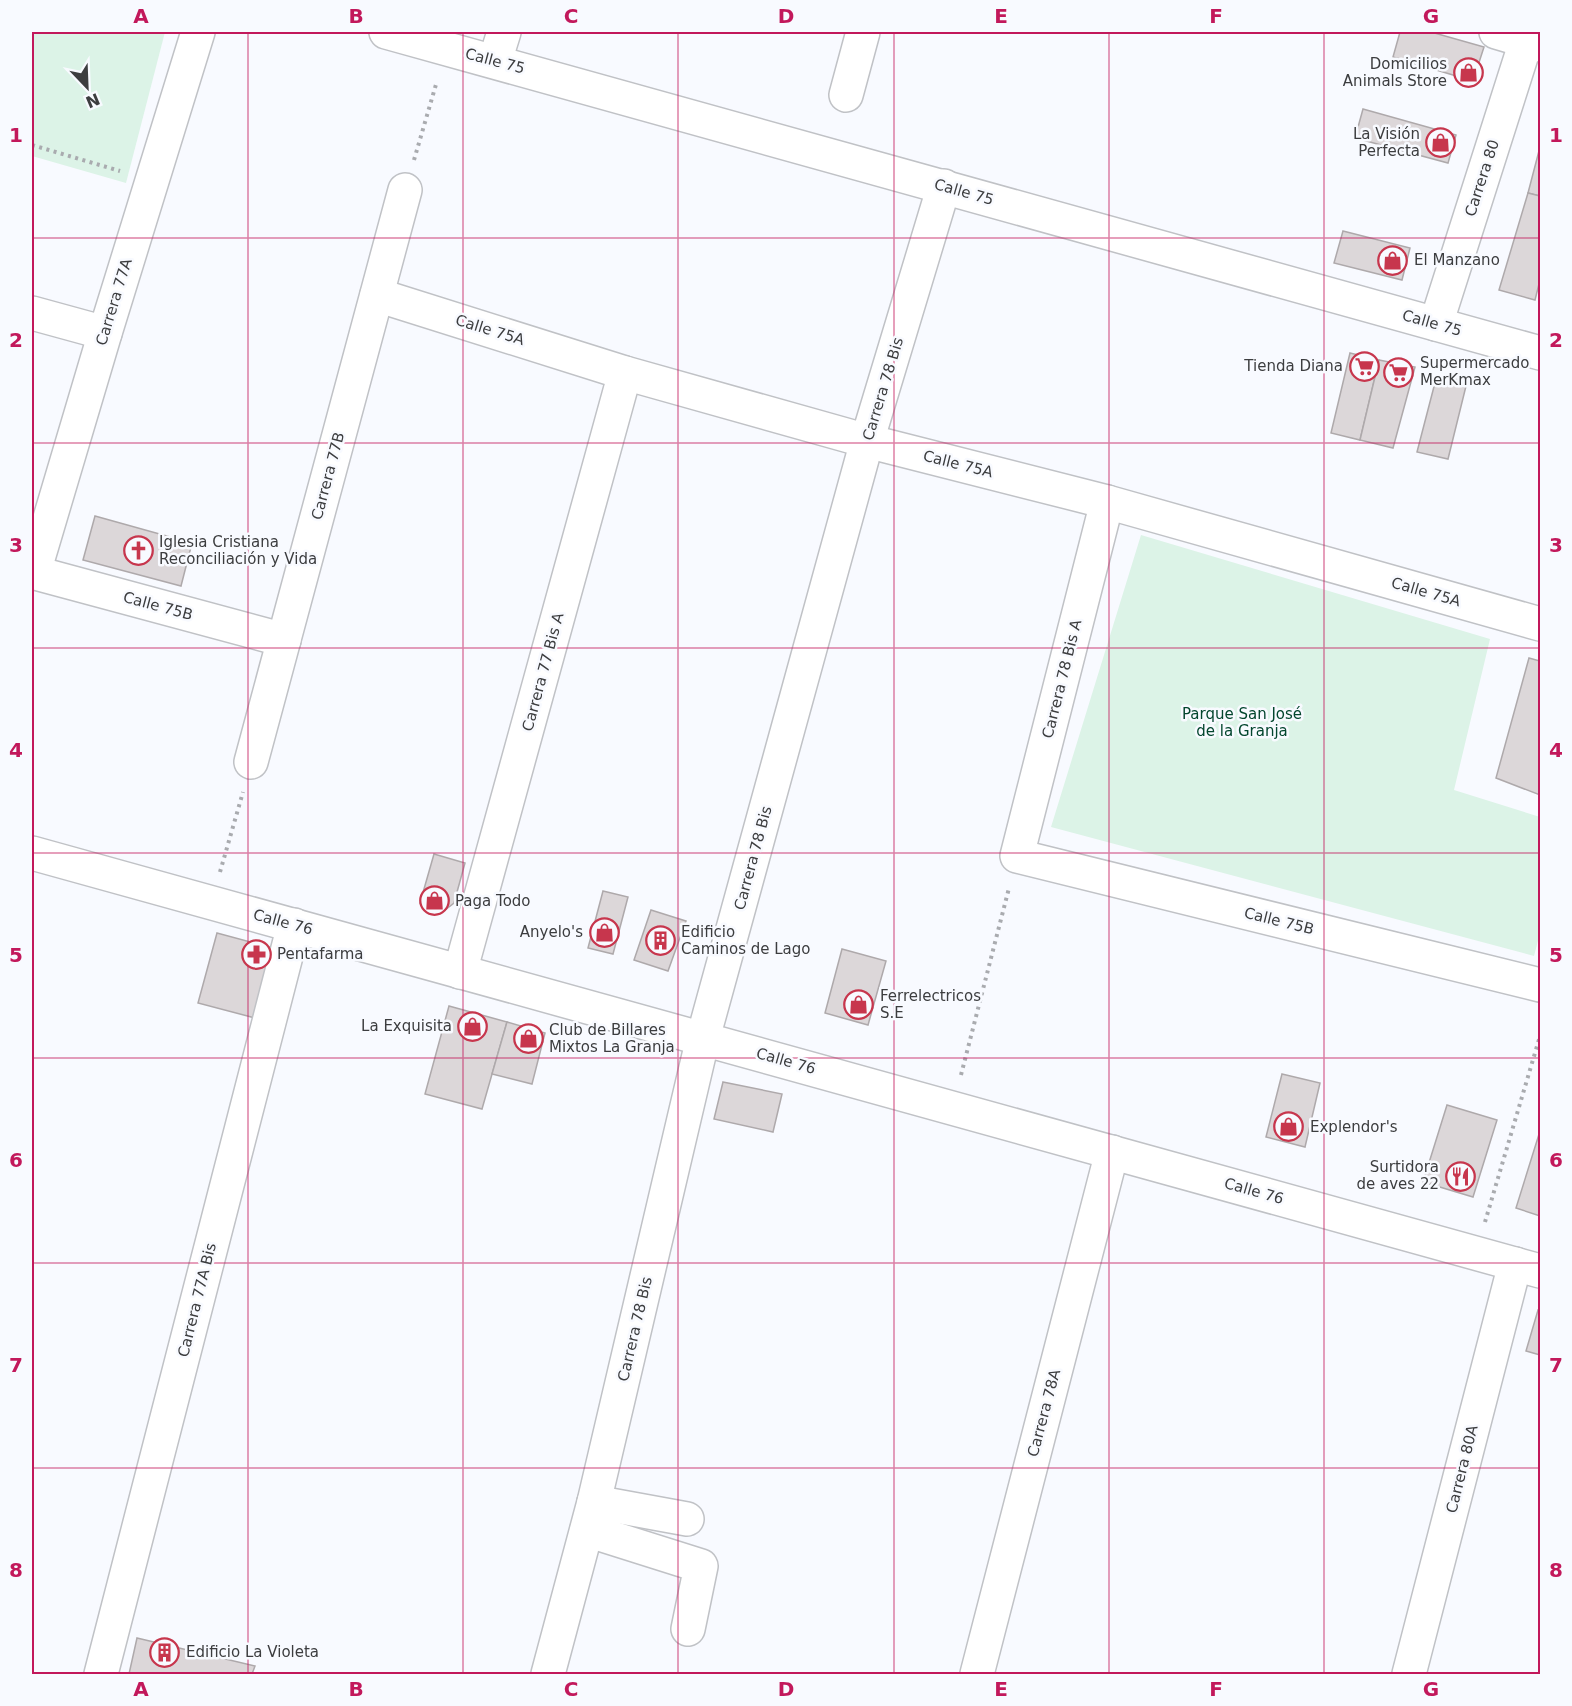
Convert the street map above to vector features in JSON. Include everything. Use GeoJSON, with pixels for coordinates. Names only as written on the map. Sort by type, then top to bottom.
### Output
{"type":"FeatureCollection","features":[{"type":"Feature","properties":{"kind":"street","name":"Carrera 77A"},"geometry":{"type":"LineString","coordinates":[[33,572],[198,32]]}},
{"type":"Feature","properties":{"kind":"street","name":"Calle 75"},"geometry":{"type":"LineString","coordinates":[[386,32],[446,48],[500,46],[944,186],[1540,353]]}},
{"type":"Feature","properties":{"kind":"street"},"geometry":{"type":"LineString","coordinates":[[846,95],[864,32]]}},
{"type":"Feature","properties":{"kind":"street","name":"Carrera 80"},"geometry":{"type":"LineString","coordinates":[[1436,324],[1523,37]]}},
{"type":"Feature","properties":{"kind":"street","name":"Carrera 78 Bis"},"geometry":{"type":"LineString","coordinates":[[548,1674],[590,1516],[703,1038],[867,441],[944,186]]}},
{"type":"Feature","properties":{"kind":"street","name":"Carrera 77B"},"geometry":{"type":"LineString","coordinates":[[251,762],[405,190]]}},
{"type":"Feature","properties":{"kind":"street","name":"Calle 75A"},"geometry":{"type":"LineString","coordinates":[[377,295],[625,373],[867,441],[1107,502],[1540,624]]}},
{"type":"Feature","properties":{"kind":"street"},"geometry":{"type":"LineString","coordinates":[[32,313],[105,333]]}},
{"type":"Feature","properties":{"kind":"street","name":"Carrera 77 Bis A"},"geometry":{"type":"LineString","coordinates":[[460,972],[625,373]]}},
{"type":"Feature","properties":{"kind":"street","name":"Carrera 78 Bis A"},"geometry":{"type":"LineString","coordinates":[[1017,856],[1107,502]]}},
{"type":"Feature","properties":{"kind":"street","name":"Calle 75B"},"geometry":{"type":"LineString","coordinates":[[33,572],[284,640]]}},
{"type":"Feature","properties":{"kind":"street","name":"Calle 76"},"geometry":{"type":"LineString","coordinates":[[32,853],[1528,1267]]}},
{"type":"Feature","properties":{"kind":"street","name":"Calle 75B"},"geometry":{"type":"LineString","coordinates":[[1017,856],[1540,985]]}},
{"type":"Feature","properties":{"kind":"street","name":"Carrera 77A Bis"},"geometry":{"type":"LineString","coordinates":[[101,1674],[294,925]]}},
{"type":"Feature","properties":{"kind":"street","name":"Carrera 78A"},"geometry":{"type":"LineString","coordinates":[[976,1674],[1113,1152]]}},
{"type":"Feature","properties":{"kind":"street","name":"Carrera 80A"},"geometry":{"type":"LineString","coordinates":[[1409,1674],[1528,1267]]}},
{"type":"Feature","properties":{"kind":"street"},"geometry":{"type":"LineString","coordinates":[[590,1516],[687,1519]]}},
{"type":"Feature","properties":{"kind":"street"},"geometry":{"type":"LineString","coordinates":[[590,1516],[701,1566],[688,1629]]}},
{"type":"Feature","properties":{"kind":"path"},"geometry":{"type":"LineString","coordinates":[[405,190],[446,48]]}},
{"type":"Feature","properties":{"kind":"path"},"geometry":{"type":"LineString","coordinates":[[32,145],[152,180]]}},
{"type":"Feature","properties":{"kind":"path"},"geometry":{"type":"LineString","coordinates":[[212,903],[251,762]]}},
{"type":"Feature","properties":{"kind":"path"},"geometry":{"type":"LineString","coordinates":[[953,1108],[1017,856]]}},
{"type":"Feature","properties":{"kind":"path"},"geometry":{"type":"LineString","coordinates":[[1476,1253],[1540,1036]]}},
{"type":"Feature","properties":{"kind":"green space"},"geometry":{"type":"Polygon","coordinates":[[[32,32],[165,32],[126,183],[32,156],[32,32]]]}},
{"type":"Feature","properties":{"kind":"green space","name":"Parque San José de la Granja"},"geometry":{"type":"Polygon","coordinates":[[[1141,535],[1490,639],[1454,790],[1540,817],[1540,933],[1534,956],[1051,827],[1141,535]]]}},
{"type":"Feature","properties":{"kind":"building"},"geometry":{"type":"Polygon","coordinates":[[[1400,32],[1431,32],[1484,47],[1473,81],[1393,57],[1400,32]]]}},
{"type":"Feature","properties":{"kind":"building"},"geometry":{"type":"Polygon","coordinates":[[[1363,109],[1456,135],[1448,163],[1355,138],[1363,109]]]}},
{"type":"Feature","properties":{"kind":"building"},"geometry":{"type":"Polygon","coordinates":[[[1540,147],[1540,196],[1528,193],[1540,147]]]}},
{"type":"Feature","properties":{"kind":"building"},"geometry":{"type":"Polygon","coordinates":[[[1528,193],[1540,196],[1540,280],[1535,300],[1499,290],[1528,193]]]}},
{"type":"Feature","properties":{"kind":"building"},"geometry":{"type":"Polygon","coordinates":[[[1343,231],[1410,248],[1402,280],[1334,263],[1343,231]]]}},
{"type":"Feature","properties":{"kind":"building"},"geometry":{"type":"Polygon","coordinates":[[[1350,353],[1379,360],[1360,440],[1331,433],[1350,353]]]}},
{"type":"Feature","properties":{"kind":"building"},"geometry":{"type":"Polygon","coordinates":[[[1379,360],[1415,367],[1393,448],[1360,440],[1379,360]]]}},
{"type":"Feature","properties":{"kind":"building"},"geometry":{"type":"Polygon","coordinates":[[[1437,375],[1467,382],[1448,459],[1417,452],[1437,375]]]}},
{"type":"Feature","properties":{"kind":"building","name":"Iglesia Cristiana Reconciliación y Vida"},"geometry":{"type":"Polygon","coordinates":[[[95,516],[192,543],[181,586],[83,560],[95,516]]]}},
{"type":"Feature","properties":{"kind":"building"},"geometry":{"type":"Polygon","coordinates":[[[1529,658],[1540,661],[1540,795],[1496,778],[1529,658]]]}},
{"type":"Feature","properties":{"kind":"building"},"geometry":{"type":"Polygon","coordinates":[[[434,854],[465,863],[454,903],[445,910],[420,903],[434,854]]]}},
{"type":"Feature","properties":{"kind":"building"},"geometry":{"type":"Polygon","coordinates":[[[603,891],[628,897],[613,954],[588,948],[603,891]]]}},
{"type":"Feature","properties":{"kind":"building","name":"Edificio Caminos de Lago"},"geometry":{"type":"Polygon","coordinates":[[[651,910],[686,921],[668,971],[634,960],[651,910]]]}},
{"type":"Feature","properties":{"kind":"building"},"geometry":{"type":"Polygon","coordinates":[[[217,933],[273,948],[255,1018],[198,1003],[217,933]]]}},
{"type":"Feature","properties":{"kind":"building"},"geometry":{"type":"Polygon","coordinates":[[[842,949],[886,961],[868,1025],[825,1013],[842,949]]]}},
{"type":"Feature","properties":{"kind":"building"},"geometry":{"type":"Polygon","coordinates":[[[449,1006],[507,1022],[482,1109],[425,1094],[449,1006]]]}},
{"type":"Feature","properties":{"kind":"building"},"geometry":{"type":"Polygon","coordinates":[[[507,1022],[545,1033],[532,1084],[492,1074],[507,1022]]]}},
{"type":"Feature","properties":{"kind":"building"},"geometry":{"type":"Polygon","coordinates":[[[1282,1074],[1320,1083],[1305,1147],[1266,1137],[1282,1074]]]}},
{"type":"Feature","properties":{"kind":"building"},"geometry":{"type":"Polygon","coordinates":[[[723,1082],[782,1094],[773,1132],[714,1119],[723,1082]]]}},
{"type":"Feature","properties":{"kind":"building"},"geometry":{"type":"Polygon","coordinates":[[[1447,1105],[1497,1120],[1473,1197],[1423,1182],[1447,1105]]]}},
{"type":"Feature","properties":{"kind":"building"},"geometry":{"type":"Polygon","coordinates":[[[1540,1131],[1540,1216],[1516,1208],[1540,1131]]]}},
{"type":"Feature","properties":{"kind":"building"},"geometry":{"type":"Polygon","coordinates":[[[1538,1310],[1540,1311],[1540,1355],[1526,1351],[1538,1310]]]}},
{"type":"Feature","properties":{"kind":"building","name":"Edificio La Violeta"},"geometry":{"type":"Polygon","coordinates":[[[137,1638],[255,1666],[252,1674],[129,1674],[137,1638]]]}},
{"type":"Feature","properties":{"kind":"place","name":"Domicilios Animals Store"},"geometry":{"type":"Point","coordinates":[1468,73]}},
{"type":"Feature","properties":{"kind":"place","name":"La Visión Perfecta"},"geometry":{"type":"Point","coordinates":[1441,143]}},
{"type":"Feature","properties":{"kind":"place","name":"El Manzano"},"geometry":{"type":"Point","coordinates":[1393,260]}},
{"type":"Feature","properties":{"kind":"place","name":"Tienda Diana"},"geometry":{"type":"Point","coordinates":[1364,366]}},
{"type":"Feature","properties":{"kind":"place","name":"Supermercado MerKmax"},"geometry":{"type":"Point","coordinates":[1399,372]}},
{"type":"Feature","properties":{"kind":"place","name":"Iglesia Cristiana Reconciliación y Vida"},"geometry":{"type":"Point","coordinates":[138,551]}},
{"type":"Feature","properties":{"kind":"place","name":"Paga Todo"},"geometry":{"type":"Point","coordinates":[434,901]}},
{"type":"Feature","properties":{"kind":"place","name":"Anyelo's"},"geometry":{"type":"Point","coordinates":[604,932]}},
{"type":"Feature","properties":{"kind":"place","name":"Edificio Caminos de Lago"},"geometry":{"type":"Point","coordinates":[660,941]}},
{"type":"Feature","properties":{"kind":"place","name":"Pentafarma"},"geometry":{"type":"Point","coordinates":[256,954]}},
{"type":"Feature","properties":{"kind":"place","name":"Ferrelectricos S.E"},"geometry":{"type":"Point","coordinates":[859,1005]}},
{"type":"Feature","properties":{"kind":"place","name":"La Exquisita"},"geometry":{"type":"Point","coordinates":[473,1026]}},
{"type":"Feature","properties":{"kind":"place","name":"Club de Billares Mixtos La Granja"},"geometry":{"type":"Point","coordinates":[528,1039]}},
{"type":"Feature","properties":{"kind":"place","name":"Explendor's"},"geometry":{"type":"Point","coordinates":[1289,1127]}},
{"type":"Feature","properties":{"kind":"place","name":"Surtidora de aves 22"},"geometry":{"type":"Point","coordinates":[1460,1176]}},
{"type":"Feature","properties":{"kind":"place","name":"Edificio La Violeta"},"geometry":{"type":"Point","coordinates":[165,1652]}}]}
